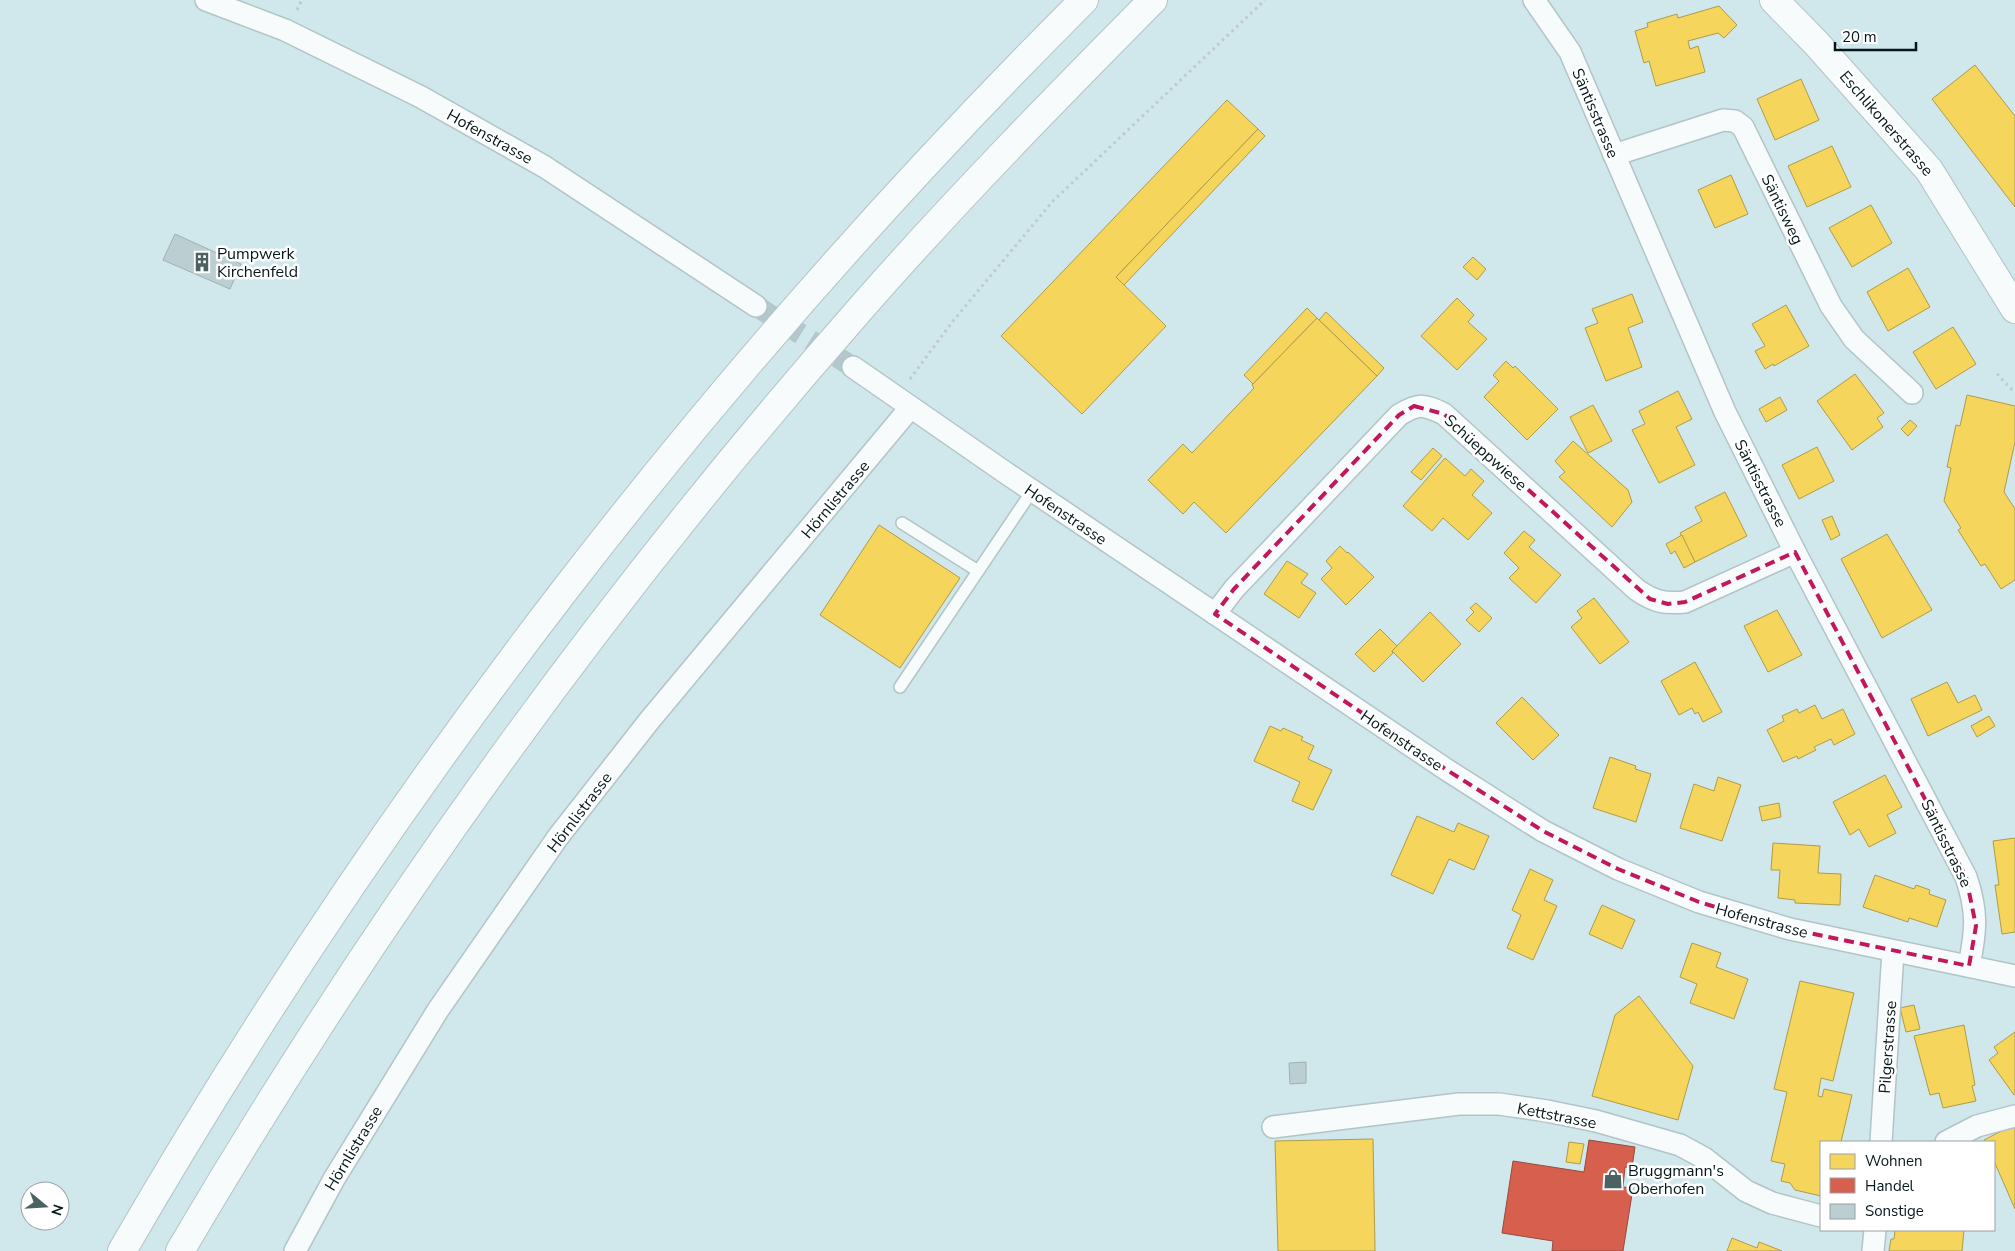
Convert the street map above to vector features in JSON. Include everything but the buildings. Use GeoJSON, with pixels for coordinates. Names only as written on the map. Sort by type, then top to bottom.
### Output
{"type":"FeatureCollection","features":[{"type":"Feature","properties":{"kind":"main road"},"geometry":{"type":"LineString","coordinates":[[122,1251],[222,1084],[351,885],[427,775],[567,586],[723,392],[825,273],[1032,51],[1084,0]]}},
{"type":"Feature","properties":{"kind":"main road"},"geometry":{"type":"LineString","coordinates":[[180,1251],[263,1113],[395,911],[464,810],[617,604],[757,429],[862,306],[1035,121],[1153,0]]}},
{"type":"Feature","properties":{"kind":"main road","name":"Eschlikonerstrasse"},"geometry":{"type":"LineString","coordinates":[[1774,0],[1816,43],[1930,170],[2015,309]]}},
{"type":"Feature","properties":{"kind":"street","name":"Hofenstrasse"},"geometry":{"type":"LineString","coordinates":[[206,0],[285,30],[421,97],[545,166],[756,306]]}},
{"type":"Feature","properties":{"kind":"street","name":"Säntisstrasse"},"geometry":{"type":"LineString","coordinates":[[1534,0],[1570,52],[1725,412],[1795,552],[1966,877],[1973,897],[1976,926],[1970,966]]}},
{"type":"Feature","properties":{"kind":"street","name":"Säntisweg"},"geometry":{"type":"LineString","coordinates":[[1614,155],[1723,120],[1735,121],[1743,127],[1831,306],[1854,339],[1912,393]]}},
{"type":"Feature","properties":{"kind":"street","name":"Hofenstrasse"},"geometry":{"type":"LineString","coordinates":[[853,367],[1032,491],[1447,770],[1544,831],[1618,869],[1698,902],[1790,929],[2015,976]]}},
{"type":"Feature","properties":{"kind":"street","name":"Hörnlistrasse"},"geometry":{"type":"LineString","coordinates":[[294,1251],[334,1179],[438,1010],[558,837],[903,402]]}},
{"type":"Feature","properties":{"kind":"street","name":"Schüeppwiese"},"geometry":{"type":"LineString","coordinates":[[1215,614],[1234,589],[1399,415],[1414,406],[1429,407],[1444,414],[1637,590],[1650,599],[1668,604],[1685,602],[1795,552]]}},
{"type":"Feature","properties":{"kind":"street","name":"Pilgerstrasse"},"geometry":{"type":"LineString","coordinates":[[1881,1141],[1893,952]]}},
{"type":"Feature","properties":{"kind":"street","name":"Kettstrasse"},"geometry":{"type":"LineString","coordinates":[[1273,1127],[1459,1104],[1499,1104],[1547,1111],[1596,1121],[1680,1145],[1704,1158],[1746,1191],[1772,1203],[1820,1216]]}},
{"type":"Feature","properties":{"kind":"street"},"geometry":{"type":"LineString","coordinates":[[1948,1141],[1977,1126],[2015,1116]]}},
{"type":"Feature","properties":{"kind":"street"},"geometry":{"type":"LineString","coordinates":[[1873,1251],[1875,1231]]}},
{"type":"Feature","properties":{"kind":"lane"},"geometry":{"type":"LineString","coordinates":[[900,687],[1032,491]]}},
{"type":"Feature","properties":{"kind":"lane"},"geometry":{"type":"LineString","coordinates":[[902,523],[978,571]]}},
{"type":"Feature","properties":{"kind":"path"},"geometry":{"type":"LineString","coordinates":[[903,402],[953,321],[1052,202],[1265,0]]}},
{"type":"Feature","properties":{"kind":"path"},"geometry":{"type":"LineString","coordinates":[[1997,374],[2015,393]]}},
{"type":"Feature","properties":{"kind":"highlighted area"},"geometry":{"type":"Polygon","coordinates":[[[1414,406],[1444,414],[1650,599],[1668,604],[1685,602],[1795,552],[1966,877],[1976,926],[1969,966],[1790,929],[1699,902],[1618,869],[1543,831],[1447,770],[1215,614],[1234,589],[1399,415],[1414,406]]]}},
{"type":"Feature","properties":{"kind":"tunnel"},"geometry":{"type":"LineString","coordinates":[[756,306],[853,367]]}},
{"type":"Feature","properties":{"kind":"place","name":"Pumpwerk Kirchenfeld"},"geometry":{"type":"Point","coordinates":[202,262]}},
{"type":"Feature","properties":{"kind":"place","name":"Bruggmann's Oberhofen"},"geometry":{"type":"Point","coordinates":[1613,1179]}}]}
